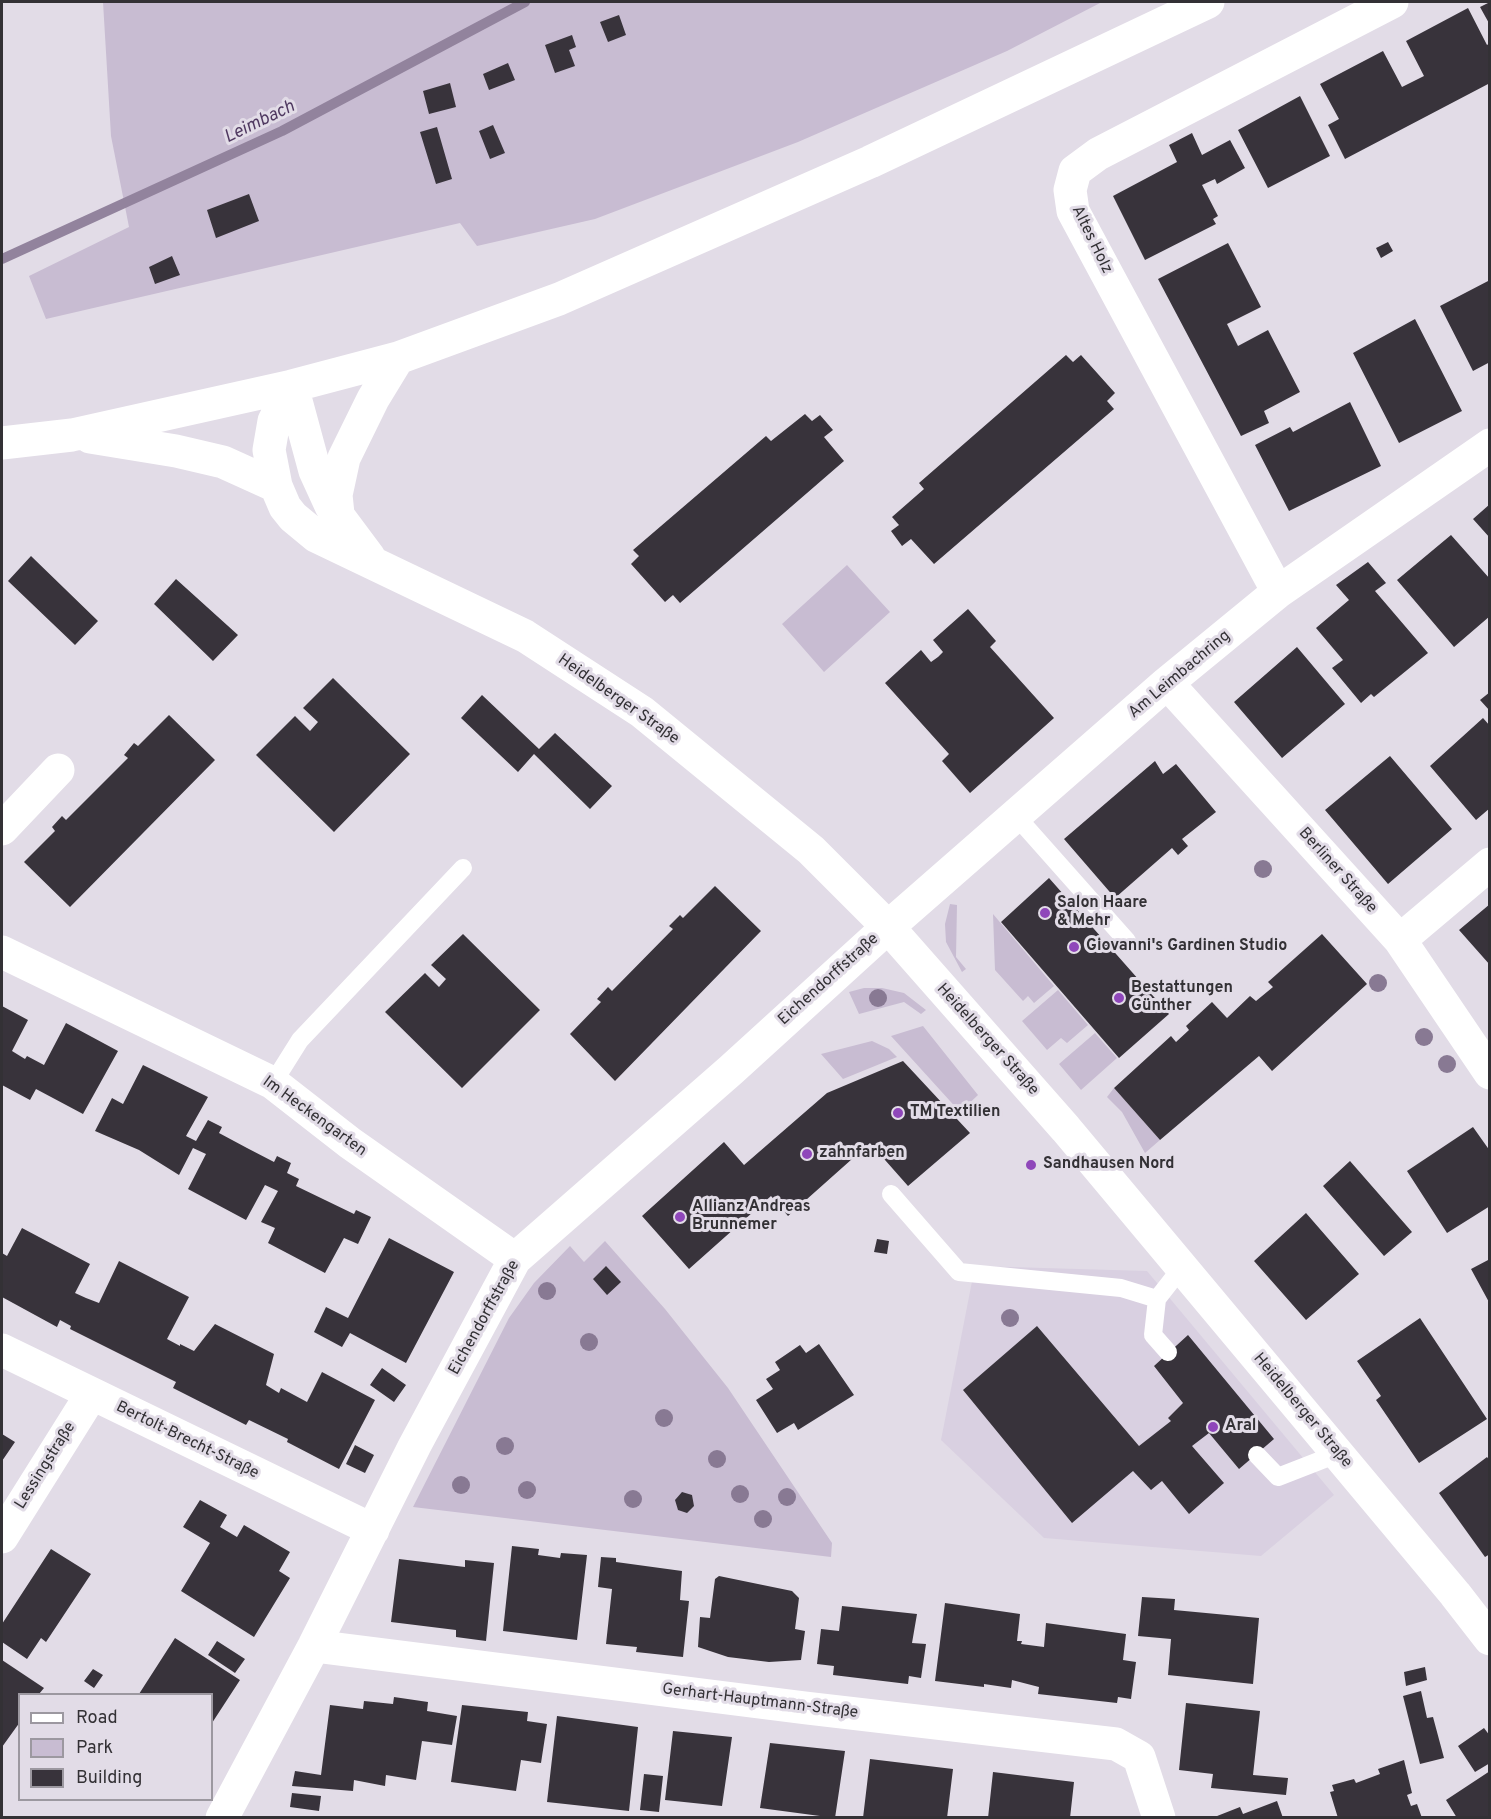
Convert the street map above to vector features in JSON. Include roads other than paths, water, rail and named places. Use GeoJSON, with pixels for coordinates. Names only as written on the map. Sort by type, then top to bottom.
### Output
{"type":"FeatureCollection","features":[{"type":"Feature","properties":{"kind":"street"},"geometry":{"type":"LineString","coordinates":[[2,443],[72,435],[292,386],[398,358],[559,299],[666,252],[870,162],[1208,2]]}},
{"type":"Feature","properties":{"kind":"street","name":"Altes Holz"},"geometry":{"type":"LineString","coordinates":[[1278,592],[1073,211],[1071,190],[1074,171],[1098,154],[1392,2]]}},
{"type":"Feature","properties":{"kind":"street"},"geometry":{"type":"LineString","coordinates":[[339,518],[336,495],[344,458],[373,399],[398,358]]}},
{"type":"Feature","properties":{"kind":"street","name":"Heidelberger Straße"},"geometry":{"type":"LineString","coordinates":[[292,386],[274,421],[269,450],[276,486],[289,512],[316,536],[525,636],[642,712],[811,850],[888,927],[1066,1129],[1455,1594],[1490,1639]]}},
{"type":"Feature","properties":{"kind":"street","name":"Heidelberger Straße"},"geometry":{"type":"LineString","coordinates":[[292,386],[315,471],[339,518],[376,565]]}},
{"type":"Feature","properties":{"kind":"street"},"geometry":{"type":"LineString","coordinates":[[72,435],[176,451],[223,462],[276,486]]}},
{"type":"Feature","properties":{"kind":"street","name":"Am Leimbachring"},"geometry":{"type":"LineString","coordinates":[[888,927],[1167,683],[1278,592],[1490,445]]}},
{"type":"Feature","properties":{"kind":"street","name":"Berliner Straße"},"geometry":{"type":"LineString","coordinates":[[1167,683],[1400,940],[1490,1073]]}},
{"type":"Feature","properties":{"kind":"street"},"geometry":{"type":"LineString","coordinates":[[2,829],[58,770]]}},
{"type":"Feature","properties":{"kind":"street"},"geometry":{"type":"LineString","coordinates":[[1400,940],[1490,864]]}},
{"type":"Feature","properties":{"kind":"street","name":"Eichendorffstraße"},"geometry":{"type":"LineString","coordinates":[[222,1818],[515,1259],[731,1070],[888,927]]}},
{"type":"Feature","properties":{"kind":"street","name":"Im Heckengarten"},"geometry":{"type":"LineString","coordinates":[[2,952],[273,1083],[350,1143],[515,1259]]}},
{"type":"Feature","properties":{"kind":"street","name":"Bertolt-Brecht-Straße"},"geometry":{"type":"LineString","coordinates":[[2,1350],[372,1530]]}},
{"type":"Feature","properties":{"kind":"street","name":"Lessingstraße"},"geometry":{"type":"LineString","coordinates":[[2,1537],[91,1395]]}},
{"type":"Feature","properties":{"kind":"street","name":"Gerhart-Hauptmann-Straße"},"geometry":{"type":"LineString","coordinates":[[314,1646],[794,1707],[1116,1744],[1139,1757],[1159,1818]]}},
{"type":"Feature","properties":{"kind":"lane"},"geometry":{"type":"LineString","coordinates":[[1016,816],[1127,941]]}},
{"type":"Feature","properties":{"kind":"lane"},"geometry":{"type":"LineString","coordinates":[[273,1083],[300,1040],[463,868]]}},
{"type":"Feature","properties":{"kind":"lane"},"geometry":{"type":"LineString","coordinates":[[891,1194],[959,1272],[1121,1288],[1157,1299]]}},
{"type":"Feature","properties":{"kind":"lane"},"geometry":{"type":"LineString","coordinates":[[1168,1352],[1153,1335],[1157,1299],[1182,1267]]}},
{"type":"Feature","properties":{"kind":"lane"},"geometry":{"type":"LineString","coordinates":[[1257,1455],[1278,1478],[1337,1454]]}},
{"type":"Feature","properties":{"kind":"waterway","name":"Leimbach"},"geometry":{"type":"LineString","coordinates":[[2,259],[282,131],[525,2]]}},
{"type":"Feature","properties":{"kind":"place","name":"Salon Haare & Mehr"},"geometry":{"type":"Point","coordinates":[1045,913]}},
{"type":"Feature","properties":{"kind":"place","name":"Giovanni's Gardinen Studio"},"geometry":{"type":"Point","coordinates":[1074,947]}},
{"type":"Feature","properties":{"kind":"place","name":"Bestattungen Günther"},"geometry":{"type":"Point","coordinates":[1119,998]}},
{"type":"Feature","properties":{"kind":"place","name":"TM Textilien"},"geometry":{"type":"Point","coordinates":[898,1113]}},
{"type":"Feature","properties":{"kind":"place","name":"zahnfarben"},"geometry":{"type":"Point","coordinates":[807,1154]}},
{"type":"Feature","properties":{"kind":"place","name":"Sandhausen Nord"},"geometry":{"type":"Point","coordinates":[1031,1165]}},
{"type":"Feature","properties":{"kind":"place","name":"Allianz Andreas Brunnemer"},"geometry":{"type":"Point","coordinates":[680,1217]}},
{"type":"Feature","properties":{"kind":"place","name":"Aral"},"geometry":{"type":"Point","coordinates":[1213,1427]}}]}
